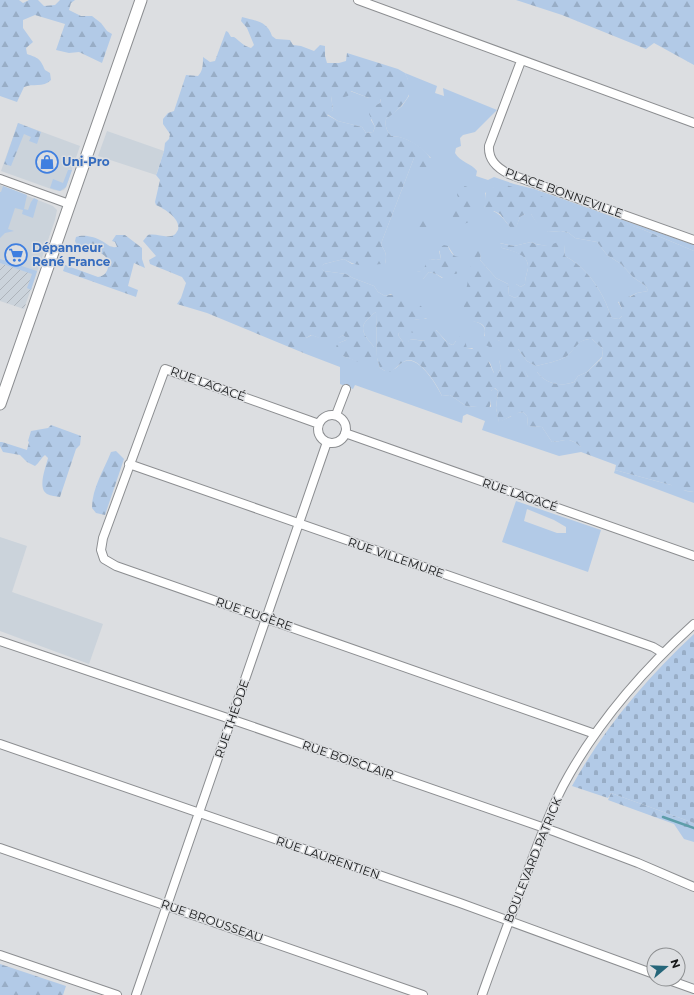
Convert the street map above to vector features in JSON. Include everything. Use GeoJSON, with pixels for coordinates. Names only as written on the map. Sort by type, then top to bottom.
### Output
{"type":"FeatureCollection","features":[{"type":"Feature","properties":{"kind":"main road"},"geometry":{"type":"LineString","coordinates":[[0,404],[141,0]]}},
{"type":"Feature","properties":{"kind":"street"},"geometry":{"type":"LineString","coordinates":[[358,0],[619,95],[694,124]]}},
{"type":"Feature","properties":{"kind":"street","name":"PLACE BONNEVILLE"},"geometry":{"type":"LineString","coordinates":[[521,60],[489,146],[490,155],[495,165],[510,174],[694,240]]}},
{"type":"Feature","properties":{"kind":"street"},"geometry":{"type":"LineString","coordinates":[[0,179],[70,204]]}},
{"type":"Feature","properties":{"kind":"street","name":"RUE LAGACÉ"},"geometry":{"type":"LineString","coordinates":[[165,369],[319,424]]}},
{"type":"Feature","properties":{"kind":"street","name":"RUE FUGÈRE"},"geometry":{"type":"LineString","coordinates":[[165,369],[103,538],[101,553],[104,559],[116,566],[595,734]]}},
{"type":"Feature","properties":{"kind":"street"},"geometry":{"type":"LineString","coordinates":[[336,416],[346,389]]}},
{"type":"Feature","properties":{"kind":"street"},"geometry":{"type":"LineString","coordinates":[[327,416],[336,416],[344,421],[346,425],[346,434],[336,442],[327,442],[318,432],[319,424],[323,418],[327,416]]}},
{"type":"Feature","properties":{"kind":"street","name":"RUE LAGACÉ"},"geometry":{"type":"LineString","coordinates":[[346,434],[694,556]]}},
{"type":"Feature","properties":{"kind":"street","name":"RUE THÉODE"},"geometry":{"type":"LineString","coordinates":[[136,995],[327,442]]}},
{"type":"Feature","properties":{"kind":"street","name":"RUE VILLEMURE"},"geometry":{"type":"LineString","coordinates":[[129,464],[299,525],[652,647],[663,653]]}},
{"type":"Feature","properties":{"kind":"street","name":"BOULEVARD PATRICK"},"geometry":{"type":"LineString","coordinates":[[482,995],[544,828],[563,786],[595,734],[628,691],[663,653],[694,624]]}},
{"type":"Feature","properties":{"kind":"street","name":"RUE BOISCLAIR"},"geometry":{"type":"LineString","coordinates":[[0,640],[544,828],[638,862],[694,887]]}},
{"type":"Feature","properties":{"kind":"street","name":"RUE LAURENTIEN"},"geometry":{"type":"LineString","coordinates":[[0,744],[509,921],[646,971]]}},
{"type":"Feature","properties":{"kind":"street","name":"RUE BROUSSEAU"},"geometry":{"type":"LineString","coordinates":[[0,848],[424,995]]}},
{"type":"Feature","properties":{"kind":"street"},"geometry":{"type":"LineString","coordinates":[[0,955],[117,995]]}},
{"type":"Feature","properties":{"kind":"shaded area"},"geometry":{"type":"Polygon","coordinates":[[[18,123],[80,146],[64,190],[54,190],[1,171],[18,123]]]}},
{"type":"Feature","properties":{"kind":"shaded area"},"geometry":{"type":"Polygon","coordinates":[[[107,131],[164,151],[156,175],[98,156],[107,131]]]}},
{"type":"Feature","properties":{"kind":"shaded area"},"geometry":{"type":"Polygon","coordinates":[[[0,185],[53,206],[57,210],[36,275],[0,263],[0,185]]]}},
{"type":"Feature","properties":{"kind":"shaded area"},"geometry":{"type":"Polygon","coordinates":[[[0,263],[36,275],[24,309],[0,301],[0,263]]]}},
{"type":"Feature","properties":{"kind":"shaded area"},"geometry":{"type":"Polygon","coordinates":[[[0,537],[27,546],[12,592],[103,624],[89,664],[0,631],[0,537]]]}},
{"type":"Feature","properties":{"kind":"green space"},"geometry":{"type":"Polygon","coordinates":[[[0,0],[19,0],[23,3],[29,0],[38,0],[44,6],[55,5],[60,0],[75,0],[71,3],[69,10],[81,16],[92,16],[112,34],[102,63],[79,52],[69,53],[56,50],[65,24],[35,15],[23,20],[23,28],[33,42],[26,48],[27,54],[36,58],[42,63],[45,70],[50,73],[51,80],[45,84],[24,87],[17,102],[0,96],[0,0]]]}},
{"type":"Feature","properties":{"kind":"green space"},"geometry":{"type":"Polygon","coordinates":[[[516,0],[694,0],[694,65],[654,43],[646,49],[562,15],[516,0]]]}},
{"type":"Feature","properties":{"kind":"green space"},"geometry":{"type":"Polygon","coordinates":[[[242,17],[260,22],[267,27],[272,36],[276,39],[290,40],[293,45],[301,46],[314,51],[320,45],[325,46],[327,63],[339,63],[346,61],[347,53],[398,69],[405,73],[410,84],[410,92],[402,105],[386,119],[386,128],[391,136],[404,138],[416,144],[427,153],[433,164],[430,170],[424,172],[421,171],[414,158],[382,241],[381,245],[386,256],[385,264],[359,265],[344,259],[324,264],[321,267],[324,271],[346,274],[374,286],[378,292],[385,296],[397,295],[404,297],[422,307],[430,316],[424,319],[414,320],[414,333],[410,332],[405,326],[404,331],[398,335],[403,342],[408,342],[409,339],[425,341],[423,330],[425,327],[434,329],[445,340],[453,345],[460,336],[465,339],[467,349],[477,350],[484,355],[494,373],[498,373],[501,368],[499,360],[502,357],[513,360],[523,366],[528,377],[531,371],[537,372],[549,382],[559,384],[574,382],[578,376],[587,372],[602,358],[603,349],[592,339],[587,339],[577,345],[564,358],[536,366],[527,361],[518,349],[512,349],[498,340],[491,348],[484,344],[485,330],[483,325],[469,321],[463,314],[475,243],[481,251],[480,260],[496,278],[508,284],[509,295],[515,298],[518,296],[514,292],[516,284],[521,287],[525,284],[528,263],[523,256],[502,248],[499,243],[514,246],[531,242],[538,245],[546,245],[560,241],[564,245],[565,256],[582,268],[596,285],[612,318],[619,319],[622,316],[622,309],[616,296],[619,291],[623,290],[630,297],[637,293],[648,291],[646,286],[634,278],[621,264],[607,255],[597,242],[575,238],[569,233],[561,231],[548,232],[540,229],[531,214],[525,214],[520,217],[516,228],[510,227],[500,214],[494,211],[490,215],[485,213],[484,208],[487,190],[488,188],[494,187],[497,182],[639,228],[694,251],[694,492],[675,489],[671,485],[615,470],[616,465],[581,452],[581,447],[573,441],[564,440],[552,442],[542,427],[528,426],[527,416],[523,412],[518,413],[515,418],[511,416],[499,423],[496,408],[498,391],[495,388],[491,391],[491,401],[488,410],[483,414],[477,407],[466,406],[450,395],[442,396],[428,374],[423,368],[413,361],[405,361],[390,372],[385,371],[380,368],[377,358],[376,312],[366,321],[363,328],[363,332],[374,347],[373,359],[368,363],[363,364],[343,356],[336,346],[346,340],[347,338],[343,335],[334,340],[327,341],[311,335],[306,338],[306,354],[207,313],[177,304],[181,298],[186,283],[182,277],[150,264],[149,260],[156,256],[143,241],[148,235],[171,236],[175,235],[178,230],[175,218],[164,209],[156,205],[155,202],[160,180],[156,175],[164,151],[165,143],[169,139],[170,134],[163,124],[163,119],[168,113],[174,111],[186,75],[198,76],[200,74],[203,65],[203,57],[210,62],[215,61],[226,31],[231,37],[234,37],[246,46],[251,48],[254,45],[247,28],[241,21],[242,17]],[[351,91],[348,96],[341,98],[331,96],[333,110],[327,115],[338,121],[362,127],[366,133],[373,132],[375,127],[369,114],[369,109],[380,103],[381,99],[369,98],[351,91]]]}},
{"type":"Feature","properties":{"kind":"green space"},"geometry":{"type":"Polygon","coordinates":[[[405,73],[437,86],[435,93],[444,96],[443,88],[497,110],[475,132],[463,135],[460,138],[461,146],[456,148],[455,153],[457,156],[475,168],[477,171],[476,176],[488,180],[494,177],[534,189],[694,245],[694,251],[639,228],[494,187],[485,193],[486,203],[484,208],[499,214],[510,227],[516,227],[520,217],[525,214],[531,214],[537,223],[548,232],[561,231],[569,233],[575,238],[597,242],[607,255],[621,264],[634,278],[646,286],[648,291],[637,293],[618,302],[622,309],[622,316],[619,319],[612,318],[600,291],[592,279],[582,268],[565,256],[564,245],[543,245],[531,242],[514,246],[500,243],[502,248],[520,254],[528,263],[525,284],[521,287],[516,284],[518,296],[515,298],[509,295],[508,284],[496,278],[480,260],[481,251],[469,320],[479,323],[484,327],[484,336],[498,340],[518,349],[527,361],[536,366],[564,358],[577,344],[587,339],[592,339],[603,349],[602,357],[587,372],[578,376],[574,382],[559,384],[549,382],[537,372],[528,377],[520,365],[514,362],[499,360],[501,368],[498,373],[494,373],[490,363],[472,348],[467,349],[456,341],[453,345],[448,343],[436,330],[425,335],[426,341],[410,339],[408,342],[403,342],[398,335],[404,325],[414,326],[414,320],[427,319],[391,294],[385,296],[378,292],[374,286],[346,274],[324,271],[320,267],[324,264],[344,259],[352,264],[385,264],[386,256],[381,245],[382,241],[414,158],[431,158],[423,150],[408,140],[397,136],[391,136],[386,128],[386,119],[402,106],[409,96],[408,80],[405,73]],[[448,246],[439,251],[441,259],[430,259],[423,271],[417,272],[423,279],[429,272],[442,278],[447,274],[456,274],[455,257],[448,246]]]}},
{"type":"Feature","properties":{"kind":"green space"},"geometry":{"type":"Polygon","coordinates":[[[350,91],[369,98],[381,98],[380,103],[374,107],[371,120],[375,127],[373,132],[366,133],[362,127],[338,121],[327,114],[333,110],[331,96],[350,91]]]}},
{"type":"Feature","properties":{"kind":"green space"},"geometry":{"type":"Polygon","coordinates":[[[18,123],[41,132],[37,144],[29,141],[31,137],[24,134],[11,166],[4,164],[18,123]]]}},
{"type":"Feature","properties":{"kind":"green space"},"geometry":{"type":"Polygon","coordinates":[[[68,170],[72,170],[66,187],[60,191],[50,188],[53,179],[63,183],[68,170]]]}},
{"type":"Feature","properties":{"kind":"green space"},"geometry":{"type":"Polygon","coordinates":[[[3,186],[27,195],[24,209],[28,210],[34,198],[38,200],[33,218],[22,214],[23,210],[15,208],[8,229],[14,231],[5,233],[0,238],[0,192],[3,186]]]}},
{"type":"Feature","properties":{"kind":"green space"},"geometry":{"type":"Polygon","coordinates":[[[465,186],[470,188],[475,202],[472,221],[461,225],[452,216],[452,211],[458,206],[460,201],[457,195],[459,189],[465,186]]]}},
{"type":"Feature","properties":{"kind":"green space"},"geometry":{"type":"Polygon","coordinates":[[[420,219],[432,227],[431,233],[427,234],[416,228],[417,222],[420,219]]]}},
{"type":"Feature","properties":{"kind":"green space"},"geometry":{"type":"Polygon","coordinates":[[[116,235],[125,235],[142,248],[142,259],[145,268],[134,263],[128,286],[138,290],[136,297],[63,271],[65,265],[98,277],[104,275],[108,268],[105,257],[93,250],[77,246],[75,241],[76,237],[93,237],[110,246],[117,247],[115,242],[112,241],[116,235]]]}},
{"type":"Feature","properties":{"kind":"green space"},"geometry":{"type":"Polygon","coordinates":[[[444,245],[448,246],[453,255],[459,257],[463,263],[462,270],[456,274],[448,274],[450,279],[447,280],[429,272],[423,279],[418,281],[416,276],[417,272],[424,269],[427,261],[430,259],[441,259],[439,248],[444,245]]]}},
{"type":"Feature","properties":{"kind":"green space"},"geometry":{"type":"Polygon","coordinates":[[[0,259],[37,271],[31,290],[27,288],[32,274],[0,263],[0,259]]]}},
{"type":"Feature","properties":{"kind":"green space"},"geometry":{"type":"Polygon","coordinates":[[[376,312],[377,358],[380,368],[385,371],[395,369],[406,361],[417,363],[427,373],[442,396],[450,395],[466,406],[491,407],[491,391],[494,388],[498,391],[496,408],[499,422],[523,412],[527,416],[528,426],[542,427],[552,442],[567,440],[573,441],[581,447],[581,452],[559,456],[482,430],[485,421],[467,414],[463,416],[462,423],[355,385],[353,389],[340,384],[340,367],[306,354],[306,338],[312,335],[319,338],[332,339],[343,335],[348,338],[339,343],[343,356],[363,363],[374,347],[363,332],[363,328],[366,321],[376,312]]]}},
{"type":"Feature","properties":{"kind":"green space"},"geometry":{"type":"Polygon","coordinates":[[[51,425],[81,436],[80,445],[76,449],[60,497],[52,496],[44,491],[42,482],[48,458],[45,455],[35,466],[27,462],[20,455],[3,452],[0,446],[0,442],[2,442],[27,450],[31,431],[48,428],[51,425]]]}},
{"type":"Feature","properties":{"kind":"green space"},"geometry":{"type":"Polygon","coordinates":[[[116,451],[124,459],[105,515],[96,513],[92,508],[96,486],[111,452],[116,451]]]}},
{"type":"Feature","properties":{"kind":"green space"},"geometry":{"type":"Polygon","coordinates":[[[615,470],[694,492],[694,503],[614,473],[615,470]]]}},
{"type":"Feature","properties":{"kind":"green space"},"geometry":{"type":"Polygon","coordinates":[[[516,501],[601,530],[588,572],[502,542],[516,501]],[[527,509],[524,521],[557,533],[566,533],[566,527],[554,520],[527,509]]]}},
{"type":"Feature","properties":{"kind":"green space"},"geometry":{"type":"Polygon","coordinates":[[[694,634],[694,823],[611,793],[608,798],[572,786],[598,744],[627,705],[659,669],[694,634]]]}},
{"type":"Feature","properties":{"kind":"green space"},"geometry":{"type":"Polygon","coordinates":[[[611,793],[694,823],[694,842],[684,839],[674,824],[608,800],[611,793]]]}},
{"type":"Feature","properties":{"kind":"green space"},"geometry":{"type":"Polygon","coordinates":[[[0,964],[66,986],[63,995],[0,995],[0,964]]]}},
{"type":"Feature","properties":{"kind":"waterway"},"geometry":{"type":"LineString","coordinates":[[663,817],[694,828]]}},
{"type":"Feature","properties":{"kind":"place","name":"Uni-Pro"},"geometry":{"type":"Point","coordinates":[47,162]}},
{"type":"Feature","properties":{"kind":"place","name":"Dépanneur René France"},"geometry":{"type":"Point","coordinates":[16,255]}}]}
